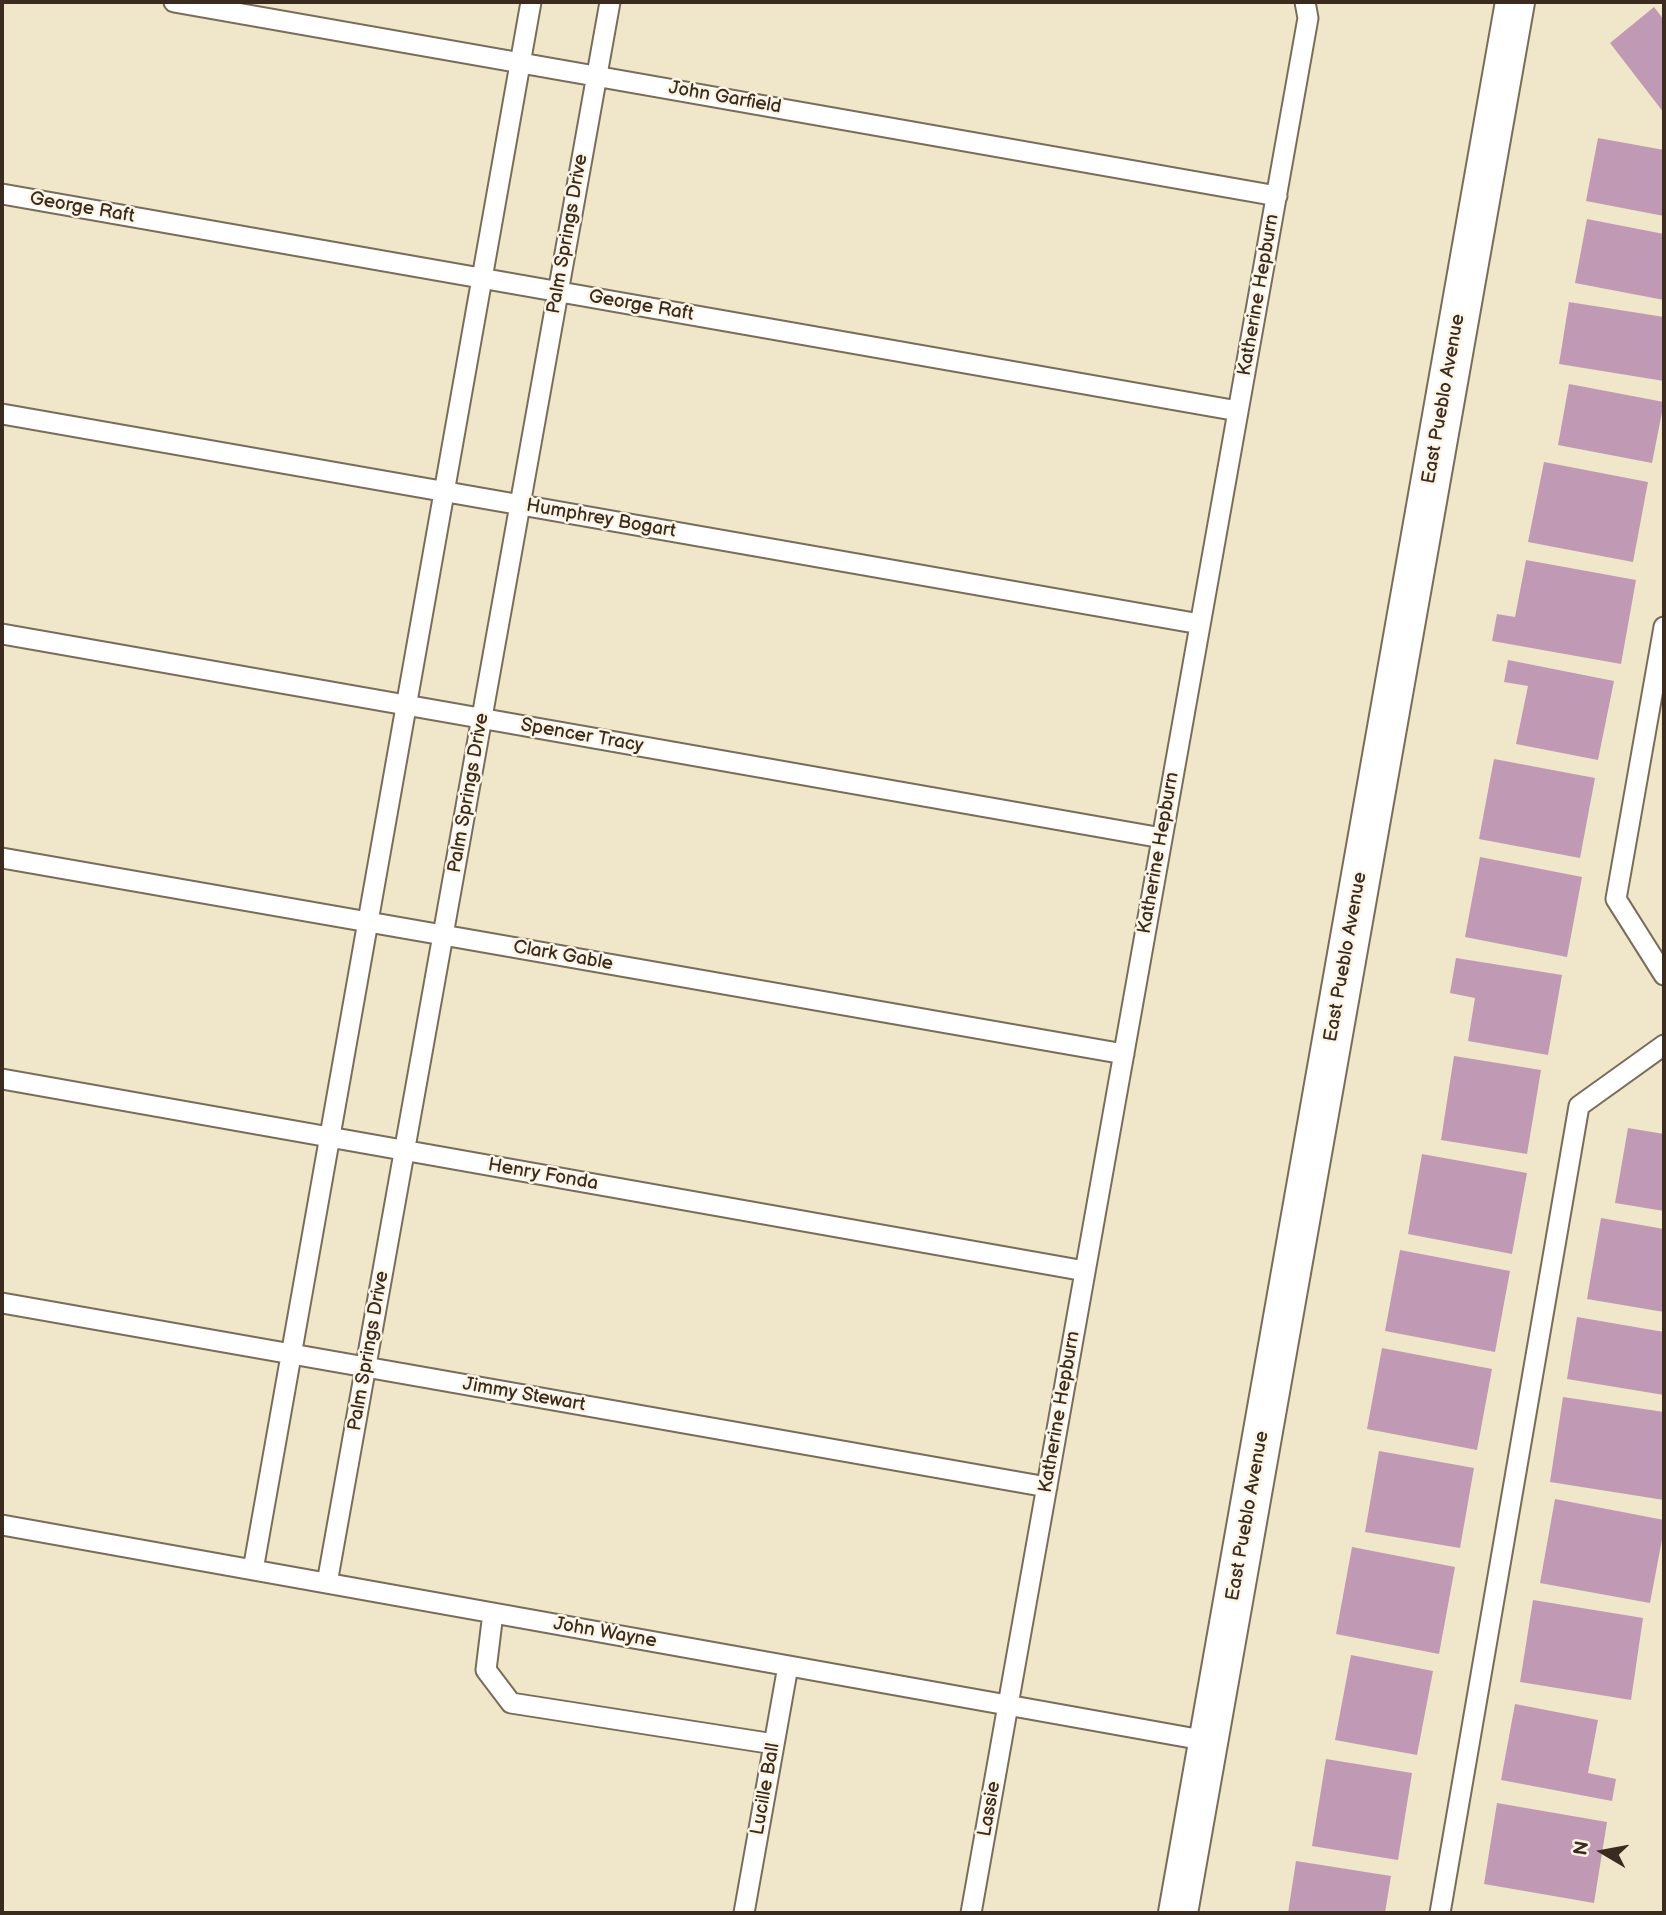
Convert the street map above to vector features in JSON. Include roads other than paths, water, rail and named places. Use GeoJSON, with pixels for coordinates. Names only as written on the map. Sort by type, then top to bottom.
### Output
{"type":"FeatureCollection","features":[{"type":"Feature","properties":{"kind":"street","name":"East Pueblo Avenue"},"geometry":{"type":"LineString","coordinates":[[1178,1913],[1514,2]]}},
{"type":"Feature","properties":{"kind":"lane","name":"John Garfield"},"geometry":{"type":"LineString","coordinates":[[174,2],[1277,196]]}},
{"type":"Feature","properties":{"kind":"lane"},"geometry":{"type":"LineString","coordinates":[[253,1570],[531,2]]}},
{"type":"Feature","properties":{"kind":"lane","name":"Palm Springs Drive"},"geometry":{"type":"LineString","coordinates":[[327,1583],[610,2]]}},
{"type":"Feature","properties":{"kind":"lane","name":"Katherine Hepburn"},"geometry":{"type":"LineString","coordinates":[[1008,1705],[1277,196],[1308,18],[1305,2]]}},
{"type":"Feature","properties":{"kind":"lane","name":"George Raft"},"geometry":{"type":"LineString","coordinates":[[2,194],[1238,411]]}},
{"type":"Feature","properties":{"kind":"lane","name":"Humphrey Bogart"},"geometry":{"type":"LineString","coordinates":[[2,414],[1200,624]]}},
{"type":"Feature","properties":{"kind":"lane"},"geometry":{"type":"LineString","coordinates":[[1664,628],[1616,899],[1664,975]]}},
{"type":"Feature","properties":{"kind":"lane","name":"Spencer Tracy"},"geometry":{"type":"LineString","coordinates":[[2,634],[1162,838]]}},
{"type":"Feature","properties":{"kind":"lane","name":"Clark Gable"},"geometry":{"type":"LineString","coordinates":[[2,858],[1124,1054]]}},
{"type":"Feature","properties":{"kind":"lane"},"geometry":{"type":"LineString","coordinates":[[1440,1913],[1579,1106],[1664,1045]]}},
{"type":"Feature","properties":{"kind":"lane","name":"Henry Fonda"},"geometry":{"type":"LineString","coordinates":[[2,1079],[1085,1270]]}},
{"type":"Feature","properties":{"kind":"lane","name":"Jimmy Stewart"},"geometry":{"type":"LineString","coordinates":[[2,1303],[1047,1487]]}},
{"type":"Feature","properties":{"kind":"lane","name":"John Wayne"},"geometry":{"type":"LineString","coordinates":[[2,1525],[1208,1741]]}},
{"type":"Feature","properties":{"kind":"lane"},"geometry":{"type":"LineString","coordinates":[[492,1613],[486,1670],[511,1703],[774,1744]]}},
{"type":"Feature","properties":{"kind":"lane","name":"Lucille Ball"},"geometry":{"type":"LineString","coordinates":[[744,1913],[788,1666]]}},
{"type":"Feature","properties":{"kind":"lane","name":"Lassie"},"geometry":{"type":"LineString","coordinates":[[971,1913],[1008,1705]]}}]}
